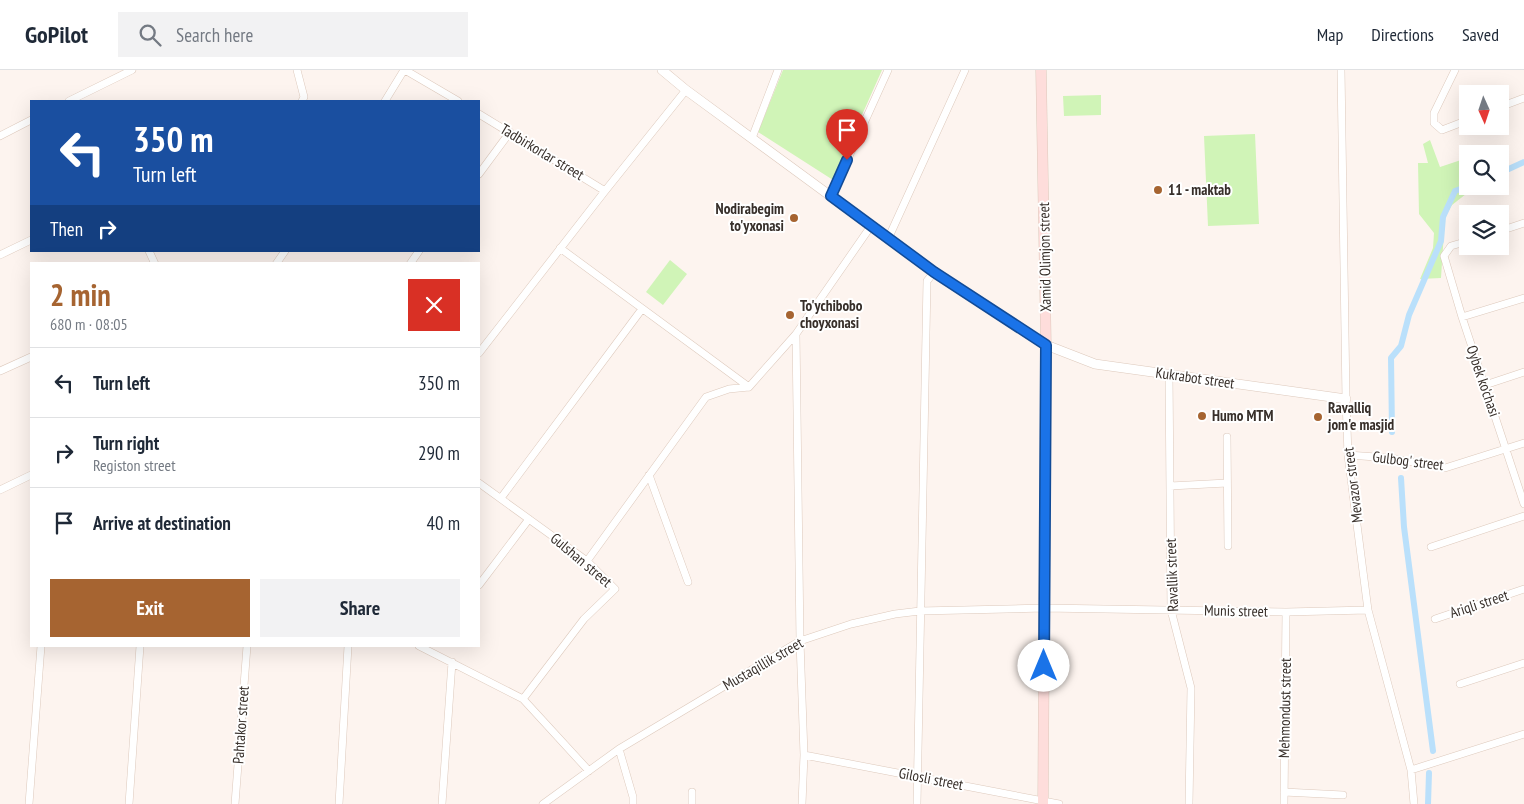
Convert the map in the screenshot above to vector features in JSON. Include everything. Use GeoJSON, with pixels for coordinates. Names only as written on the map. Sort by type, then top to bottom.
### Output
{"type":"FeatureCollection","features":[{"type":"Feature","properties":{"kind":"main road","name":"Xamid Olimjon street"},"geometry":{"type":"LineString","coordinates":[[1041,70],[1046,345],[1043,802]]}},
{"type":"Feature","properties":{"kind":"street"},"geometry":{"type":"LineString","coordinates":[[77,99],[132,70]]}},
{"type":"Feature","properties":{"kind":"street"},"geometry":{"type":"LineString","coordinates":[[297,70],[304,97],[302,100]]}},
{"type":"Feature","properties":{"kind":"street"},"geometry":{"type":"LineString","coordinates":[[386,100],[405,70],[456,100]]}},
{"type":"Feature","properties":{"kind":"street","name":"Kukrabot street"},"geometry":{"type":"LineString","coordinates":[[663,70],[686,90],[888,239],[934,272],[1046,345],[1095,364],[1346,399]]}},
{"type":"Feature","properties":{"kind":"street"},"geometry":{"type":"LineString","coordinates":[[752,138],[778,70]]}},
{"type":"Feature","properties":{"kind":"street"},"geometry":{"type":"LineString","coordinates":[[831,196],[888,70]]}},
{"type":"Feature","properties":{"kind":"street"},"geometry":{"type":"LineString","coordinates":[[888,239],[965,70]]}},
{"type":"Feature","properties":{"kind":"street","name":"Mevazor street"},"geometry":{"type":"LineString","coordinates":[[1341,70],[1348,455],[1368,610],[1410,770],[1414,804]]}},
{"type":"Feature","properties":{"kind":"street"},"geometry":{"type":"LineString","coordinates":[[1454,70],[1434,113],[1434,124],[1442,130],[1459,123]]}},
{"type":"Feature","properties":{"kind":"street"},"geometry":{"type":"LineString","coordinates":[[480,352],[605,190],[686,90]]}},
{"type":"Feature","properties":{"kind":"street"},"geometry":{"type":"LineString","coordinates":[[1509,104],[1524,98]]}},
{"type":"Feature","properties":{"kind":"street","name":"Tadbirkorlar street"},"geometry":{"type":"LineString","coordinates":[[480,115],[605,190]]}},
{"type":"Feature","properties":{"kind":"street"},"geometry":{"type":"LineString","coordinates":[[0,136],[30,121]]}},
{"type":"Feature","properties":{"kind":"street"},"geometry":{"type":"LineString","coordinates":[[480,173],[510,132]]}},
{"type":"Feature","properties":{"kind":"street"},"geometry":{"type":"LineString","coordinates":[[1509,228],[1524,223]]}},
{"type":"Feature","properties":{"kind":"street"},"geometry":{"type":"LineString","coordinates":[[587,561],[706,397],[729,389],[748,387],[796,334],[871,226]]}},
{"type":"Feature","properties":{"kind":"street"},"geometry":{"type":"LineString","coordinates":[[0,255],[30,240]]}},
{"type":"Feature","properties":{"kind":"street","name":"Oybek ko'chasi"},"geometry":{"type":"LineString","coordinates":[[1459,244],[1450,246],[1444,256],[1462,317],[1524,504]]}},
{"type":"Feature","properties":{"kind":"street"},"geometry":{"type":"LineString","coordinates":[[560,248],[748,387]]}},
{"type":"Feature","properties":{"kind":"street"},"geometry":{"type":"LineString","coordinates":[[412,262],[419,252]]}},
{"type":"Feature","properties":{"kind":"street"},"geometry":{"type":"LineString","coordinates":[[917,804],[927,281],[934,272]]}},
{"type":"Feature","properties":{"kind":"street"},"geometry":{"type":"LineString","coordinates":[[1462,317],[1524,298]]}},
{"type":"Feature","properties":{"kind":"street"},"geometry":{"type":"LineString","coordinates":[[501,498],[642,308]]}},
{"type":"Feature","properties":{"kind":"street"},"geometry":{"type":"LineString","coordinates":[[796,334],[800,641],[804,755],[802,804]]}},
{"type":"Feature","properties":{"kind":"street"},"geometry":{"type":"LineString","coordinates":[[0,371],[30,357]]}},
{"type":"Feature","properties":{"kind":"street"},"geometry":{"type":"LineString","coordinates":[[1485,385],[1524,372]]}},
{"type":"Feature","properties":{"kind":"street","name":"Ravallik street"},"geometry":{"type":"LineString","coordinates":[[1169,374],[1171,610],[1191,688],[1189,804]]}},
{"type":"Feature","properties":{"kind":"street"},"geometry":{"type":"LineString","coordinates":[[1227,437],[1228,546]]}},
{"type":"Feature","properties":{"kind":"street","name":"Gulbog' street"},"geometry":{"type":"LineString","coordinates":[[1348,455],[1390,458],[1445,468],[1524,443]]}},
{"type":"Feature","properties":{"kind":"street"},"geometry":{"type":"LineString","coordinates":[[649,475],[688,582]]}},
{"type":"Feature","properties":{"kind":"street"},"geometry":{"type":"LineString","coordinates":[[0,490],[30,476]]}},
{"type":"Feature","properties":{"kind":"street"},"geometry":{"type":"LineString","coordinates":[[1170,486],[1227,483]]}},
{"type":"Feature","properties":{"kind":"street","name":"Gulshan street"},"geometry":{"type":"LineString","coordinates":[[480,484],[587,561],[615,589],[584,618],[523,699]]}},
{"type":"Feature","properties":{"kind":"street"},"geometry":{"type":"LineString","coordinates":[[1431,547],[1524,516]]}},
{"type":"Feature","properties":{"kind":"street"},"geometry":{"type":"LineString","coordinates":[[480,584],[529,519]]}},
{"type":"Feature","properties":{"kind":"street","name":"Ariqli street"},"geometry":{"type":"LineString","coordinates":[[1435,619],[1524,589]]}},
{"type":"Feature","properties":{"kind":"street","name":"Mustaqillik street"},"geometry":{"type":"LineString","coordinates":[[543,804],[619,749],[800,641],[851,624],[894,614],[920,611],[1044,608]]}},
{"type":"Feature","properties":{"kind":"street","name":"Munis street"},"geometry":{"type":"LineString","coordinates":[[1044,608],[1286,612],[1368,610]]}},
{"type":"Feature","properties":{"kind":"street","name":"Mehmondust street"},"geometry":{"type":"LineString","coordinates":[[1284,804],[1286,612]]}},
{"type":"Feature","properties":{"kind":"street"},"geometry":{"type":"LineString","coordinates":[[29,804],[41,647]]}},
{"type":"Feature","properties":{"kind":"street"},"geometry":{"type":"LineString","coordinates":[[130,804],[140,647]]}},
{"type":"Feature","properties":{"kind":"street","name":"Pahtakor street"},"geometry":{"type":"LineString","coordinates":[[235,804],[247,647]]}},
{"type":"Feature","properties":{"kind":"street"},"geometry":{"type":"LineString","coordinates":[[339,804],[348,647]]}},
{"type":"Feature","properties":{"kind":"street"},"geometry":{"type":"LineString","coordinates":[[430,649],[523,699],[589,771]]}},
{"type":"Feature","properties":{"kind":"street"},"geometry":{"type":"LineString","coordinates":[[442,804],[452,662]]}},
{"type":"Feature","properties":{"kind":"street"},"geometry":{"type":"LineString","coordinates":[[1460,684],[1524,663]]}},
{"type":"Feature","properties":{"kind":"street"},"geometry":{"type":"LineString","coordinates":[[1410,770],[1524,734]]}},
{"type":"Feature","properties":{"kind":"street"},"geometry":{"type":"LineString","coordinates":[[619,749],[633,797],[633,804]]}},
{"type":"Feature","properties":{"kind":"street","name":"Gilosli street"},"geometry":{"type":"LineString","coordinates":[[804,755],[1059,804]]}},
{"type":"Feature","properties":{"kind":"street"},"geometry":{"type":"LineString","coordinates":[[692,792],[692,804]]}},
{"type":"Feature","properties":{"kind":"street"},"geometry":{"type":"LineString","coordinates":[[1284,792],[1343,795]]}},
{"type":"Feature","properties":{"kind":"green space"},"geometry":{"type":"Polygon","coordinates":[[[783,70],[882,70],[833,180],[758,132],[783,70]]]}},
{"type":"Feature","properties":{"kind":"green space"},"geometry":{"type":"Polygon","coordinates":[[[1101,95],[1101,115],[1064,116],[1063,96],[1101,95]]]}},
{"type":"Feature","properties":{"kind":"green space"},"geometry":{"type":"Polygon","coordinates":[[[1255,134],[1259,224],[1208,226],[1204,136],[1255,134]]]}},
{"type":"Feature","properties":{"kind":"green space"},"geometry":{"type":"Polygon","coordinates":[[[1430,140],[1440,167],[1459,161],[1459,195],[1465,195],[1452,205],[1445,217],[1441,278],[1420,279],[1433,248],[1434,233],[1419,214],[1418,163],[1428,163],[1423,144],[1430,140]]]}},
{"type":"Feature","properties":{"kind":"green space"},"geometry":{"type":"Polygon","coordinates":[[[670,260],[687,274],[663,305],[646,292],[670,260]]]}},
{"type":"Feature","properties":{"kind":"waterway"},"geometry":{"type":"LineString","coordinates":[[1509,169],[1524,162]]}},
{"type":"Feature","properties":{"kind":"waterway"},"geometry":{"type":"LineString","coordinates":[[1392,432],[1391,358],[1401,346],[1409,315],[1441,241],[1443,217],[1455,191],[1459,189]]}},
{"type":"Feature","properties":{"kind":"waterway"},"geometry":{"type":"LineString","coordinates":[[1401,478],[1404,527],[1433,751]]}},
{"type":"Feature","properties":{"kind":"waterway"},"geometry":{"type":"LineString","coordinates":[[1428,804],[1429,773]]}},
{"type":"Feature","properties":{"kind":"place","name":"11 - maktab"},"geometry":{"type":"Point","coordinates":[1158,190]}},
{"type":"Feature","properties":{"kind":"place","name":"Nodirabegim to'yxonasi"},"geometry":{"type":"Point","coordinates":[794,218]}},
{"type":"Feature","properties":{"kind":"place","name":"To'ychibobo choyxonasi"},"geometry":{"type":"Point","coordinates":[790,315]}},
{"type":"Feature","properties":{"kind":"place","name":"Humo MTM"},"geometry":{"type":"Point","coordinates":[1202,416]}},
{"type":"Feature","properties":{"kind":"place","name":"Ravalliq jom'e masjid"},"geometry":{"type":"Point","coordinates":[1318,417]}},
{"type":"Feature","properties":{"kind":"route"},"geometry":{"type":"LineString","coordinates":[[847,160],[831,196],[934,272],[1046,345],[1044,666]]}}]}
